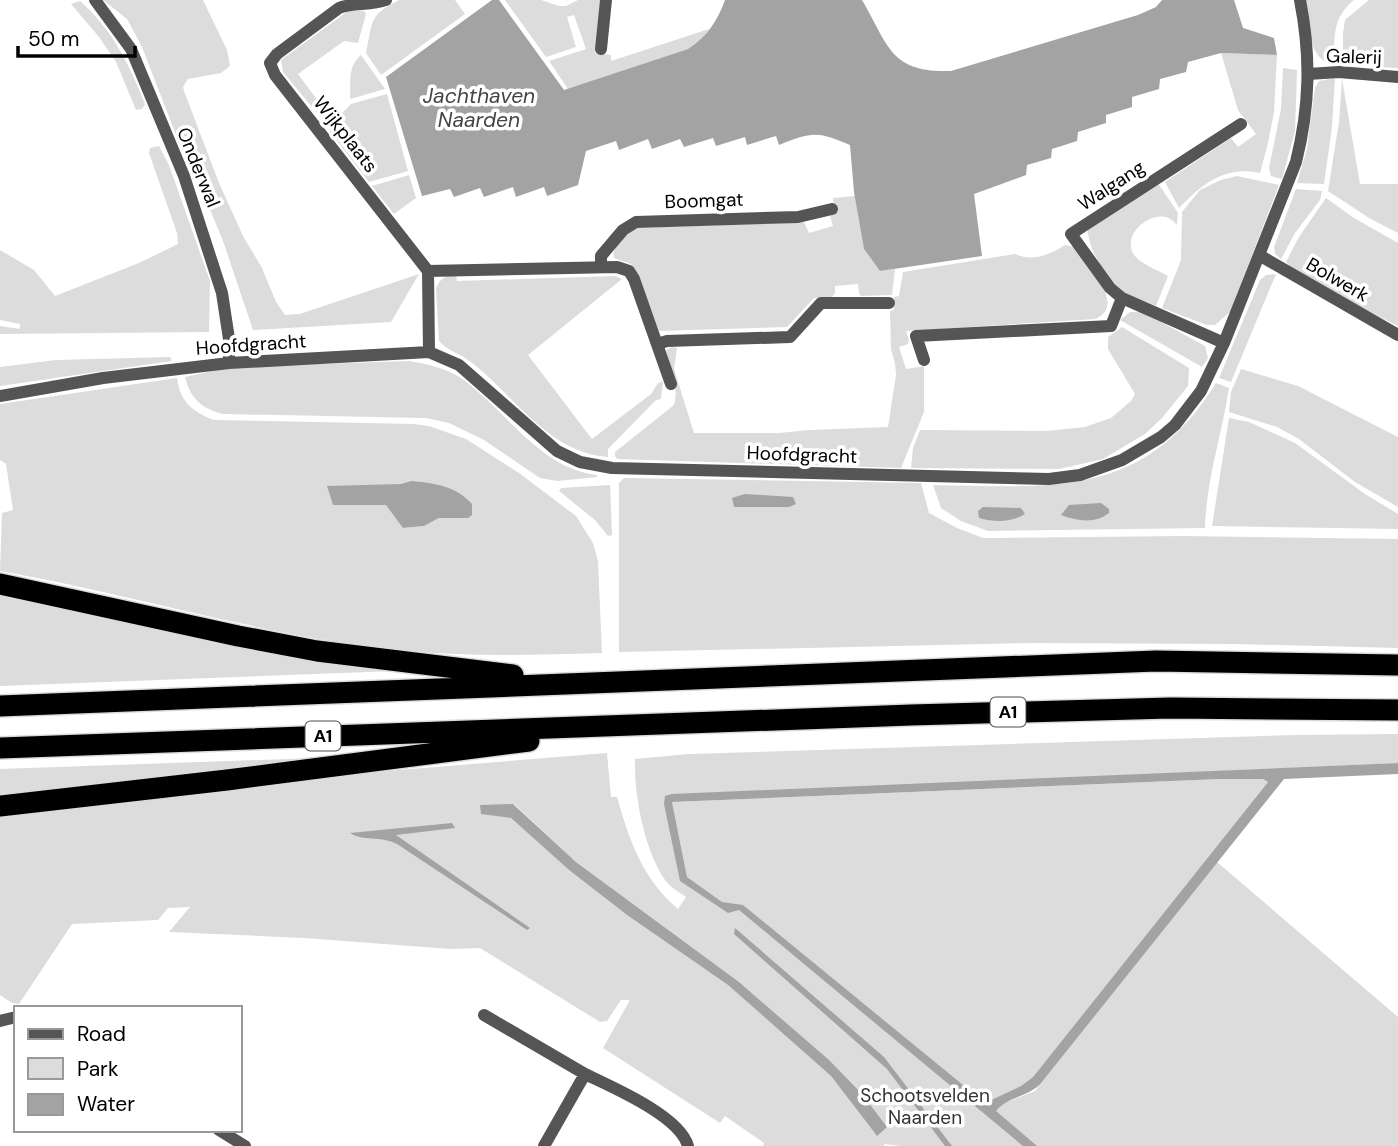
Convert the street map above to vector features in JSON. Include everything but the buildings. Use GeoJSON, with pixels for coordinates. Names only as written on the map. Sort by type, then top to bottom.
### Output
{"type":"FeatureCollection","features":[{"type":"Feature","properties":{"kind":"highway","name":"A1"},"geometry":{"type":"LineString","coordinates":[[0,584],[238,636],[317,650],[578,682]]}},
{"type":"Feature","properties":{"kind":"highway","name":"A1"},"geometry":{"type":"LineString","coordinates":[[0,706],[1156,661],[1398,665]]}},
{"type":"Feature","properties":{"kind":"highway","name":"A1"},"geometry":{"type":"LineString","coordinates":[[0,748],[1170,708],[1398,710]]}},
{"type":"Feature","properties":{"kind":"highway","name":"A1"},"geometry":{"type":"LineString","coordinates":[[0,806],[227,780],[646,725]]}},
{"type":"Feature","properties":{"kind":"street","name":"Onderwal"},"geometry":{"type":"LineString","coordinates":[[95,0],[131,49],[184,176],[222,293],[229,339],[229,363]]}},
{"type":"Feature","properties":{"kind":"street","name":"Wijkplaats"},"geometry":{"type":"LineString","coordinates":[[386,0],[339,8],[276,54],[270,63],[275,75],[428,271]]}},
{"type":"Feature","properties":{"kind":"street"},"geometry":{"type":"LineString","coordinates":[[601,49],[606,0]]}},
{"type":"Feature","properties":{"kind":"street","name":"Hoofdgracht"},"geometry":{"type":"LineString","coordinates":[[0,396],[103,378],[229,363],[429,352],[459,365],[556,451],[591,465],[1049,479],[1080,475],[1122,460],[1161,437],[1188,411],[1209,378],[1296,162],[1303,135],[1308,74],[1307,39],[1300,0]]}},
{"type":"Feature","properties":{"kind":"street","name":"Galerij"},"geometry":{"type":"LineString","coordinates":[[1308,74],[1339,72],[1398,77]]}},
{"type":"Feature","properties":{"kind":"street","name":"Walgang"},"geometry":{"type":"LineString","coordinates":[[1224,342],[1122,298],[1110,288],[1071,234],[1241,124]]}},
{"type":"Feature","properties":{"kind":"street","name":"Boomgat"},"geometry":{"type":"LineString","coordinates":[[601,267],[601,256],[627,226],[636,222],[798,217],[832,209]]}},
{"type":"Feature","properties":{"kind":"street","name":"Bolwerk"},"geometry":{"type":"LineString","coordinates":[[1259,255],[1398,335]]}},
{"type":"Feature","properties":{"kind":"street"},"geometry":{"type":"LineString","coordinates":[[429,352],[428,271],[617,267],[629,271],[671,384]]}},
{"type":"Feature","properties":{"kind":"street"},"geometry":{"type":"LineString","coordinates":[[924,360],[916,336],[1111,326],[1122,298]]}},
{"type":"Feature","properties":{"kind":"street"},"geometry":{"type":"LineString","coordinates":[[657,344],[667,341],[790,337],[821,303],[889,303]]}},
{"type":"Feature","properties":{"kind":"street"},"geometry":{"type":"LineString","coordinates":[[484,1015],[585,1074],[651,1107],[686,1138],[688,1146]]}},
{"type":"Feature","properties":{"kind":"street"},"geometry":{"type":"LineString","coordinates":[[544,1146],[585,1074]]}},
{"type":"Feature","properties":{"kind":"street"},"geometry":{"type":"LineString","coordinates":[[222,1132],[245,1146]]}},
{"type":"Feature","properties":{"kind":"green space"},"geometry":{"type":"Polygon","coordinates":[[[103,0],[203,0],[227,50],[230,66],[221,73],[188,79],[183,87],[219,183],[276,302],[285,315],[300,314],[419,274],[391,322],[253,330],[223,241],[178,140],[142,47],[127,19],[103,0]]]}},
{"type":"Feature","properties":{"kind":"green space"},"geometry":{"type":"Polygon","coordinates":[[[399,0],[455,0],[465,14],[381,75],[366,53],[371,26],[377,15],[399,0]]]}},
{"type":"Feature","properties":{"kind":"green space"},"geometry":{"type":"Polygon","coordinates":[[[505,0],[541,0],[566,6],[578,0],[600,0],[595,53],[611,55],[611,61],[709,29],[700,41],[688,49],[568,89],[549,61],[586,49],[574,15],[567,17],[576,47],[546,57],[505,0]]]}},
{"type":"Feature","properties":{"kind":"green space"},"geometry":{"type":"Polygon","coordinates":[[[1305,0],[1354,0],[1341,14],[1338,22],[1334,65],[1325,62],[1314,48],[1305,0]]]}},
{"type":"Feature","properties":{"kind":"green space"},"geometry":{"type":"Polygon","coordinates":[[[1369,0],[1398,0],[1398,68],[1343,65],[1345,20],[1369,0]]]}},
{"type":"Feature","properties":{"kind":"green space"},"geometry":{"type":"Polygon","coordinates":[[[80,1],[101,22],[118,46],[145,104],[142,109],[136,110],[116,62],[71,4],[80,1]]]}},
{"type":"Feature","properties":{"kind":"green space"},"geometry":{"type":"Polygon","coordinates":[[[348,11],[364,11],[366,14],[358,43],[344,41],[298,74],[318,101],[328,103],[330,111],[321,118],[283,72],[281,60],[348,11]]]}},
{"type":"Feature","properties":{"kind":"green space"},"geometry":{"type":"Polygon","coordinates":[[[1221,53],[1277,55],[1274,112],[1260,173],[1247,171],[1225,174],[1196,191],[1179,208],[1165,182],[1231,138],[1238,147],[1256,134],[1238,110],[1221,53]]]}},
{"type":"Feature","properties":{"kind":"green space"},"geometry":{"type":"Polygon","coordinates":[[[361,55],[385,89],[350,99],[352,70],[361,55]]]}},
{"type":"Feature","properties":{"kind":"green space"},"geometry":{"type":"Polygon","coordinates":[[[1283,68],[1297,70],[1295,131],[1282,179],[1271,176],[1269,168],[1281,109],[1283,68]]]}},
{"type":"Feature","properties":{"kind":"green space"},"geometry":{"type":"Polygon","coordinates":[[[1335,78],[1324,184],[1297,183],[1307,149],[1315,88],[1319,81],[1335,78]]]}},
{"type":"Feature","properties":{"kind":"green space"},"geometry":{"type":"Polygon","coordinates":[[[1342,79],[1360,184],[1398,184],[1398,233],[1328,191],[1339,122],[1342,79]]]}},
{"type":"Feature","properties":{"kind":"green space"},"geometry":{"type":"Polygon","coordinates":[[[387,94],[408,171],[369,182],[330,132],[329,127],[351,104],[387,94]]]}},
{"type":"Feature","properties":{"kind":"green space"},"geometry":{"type":"Polygon","coordinates":[[[159,146],[169,165],[210,281],[209,332],[0,334],[0,326],[20,329],[20,324],[0,320],[0,250],[34,270],[55,296],[139,263],[178,244],[177,233],[149,153],[150,148],[159,146]]]}},
{"type":"Feature","properties":{"kind":"green space"},"geometry":{"type":"Polygon","coordinates":[[[409,175],[416,198],[394,214],[372,186],[409,175]]]}},
{"type":"Feature","properties":{"kind":"green space"},"geometry":{"type":"Polygon","coordinates":[[[1237,176],[1279,185],[1230,312],[1215,325],[1207,325],[1162,308],[1181,260],[1182,212],[1200,190],[1237,176]]]}},
{"type":"Feature","properties":{"kind":"green space"},"geometry":{"type":"Polygon","coordinates":[[[1158,183],[1178,213],[1177,225],[1169,218],[1150,219],[1134,233],[1131,242],[1132,251],[1139,260],[1168,276],[1156,306],[1118,288],[1095,255],[1088,230],[1158,183]]]}},
{"type":"Feature","properties":{"kind":"green space"},"geometry":{"type":"Polygon","coordinates":[[[1296,189],[1322,191],[1320,200],[1295,233],[1281,259],[1275,254],[1274,247],[1296,189]]]}},
{"type":"Feature","properties":{"kind":"green space"},"geometry":{"type":"Polygon","coordinates":[[[855,196],[864,249],[880,271],[895,269],[892,295],[861,296],[858,284],[835,286],[832,297],[814,298],[787,327],[659,331],[638,274],[631,264],[614,258],[617,244],[638,228],[804,222],[809,233],[833,226],[830,216],[835,214],[833,198],[855,196]]]}},
{"type":"Feature","properties":{"kind":"green space"},"geometry":{"type":"Polygon","coordinates":[[[1326,198],[1354,218],[1398,243],[1398,326],[1346,300],[1286,262],[1299,237],[1326,198]]]}},
{"type":"Feature","properties":{"kind":"green space"},"geometry":{"type":"Polygon","coordinates":[[[1065,245],[1074,247],[1102,284],[1107,304],[1104,313],[1095,319],[906,331],[908,344],[899,347],[906,369],[924,366],[924,412],[901,468],[617,459],[615,456],[615,452],[674,405],[675,385],[666,350],[672,347],[677,348],[674,369],[694,433],[779,433],[888,427],[896,375],[891,350],[890,311],[894,310],[894,297],[899,296],[903,272],[1015,254],[1041,256],[1065,245]]]}},
{"type":"Feature","properties":{"kind":"green space"},"geometry":{"type":"Polygon","coordinates":[[[1276,274],[1231,382],[1219,378],[1260,280],[1266,275],[1276,274]]]}},
{"type":"Feature","properties":{"kind":"green space"},"geometry":{"type":"Polygon","coordinates":[[[448,275],[456,275],[457,281],[615,276],[622,279],[528,355],[592,439],[651,394],[658,383],[663,381],[661,399],[656,400],[608,449],[608,457],[567,445],[534,421],[471,362],[439,341],[436,288],[448,275]]]}},
{"type":"Feature","properties":{"kind":"green space"},"geometry":{"type":"Polygon","coordinates":[[[1130,312],[1143,312],[1205,346],[1208,358],[1202,367],[1120,320],[1130,312]]]}},
{"type":"Feature","properties":{"kind":"green space"},"geometry":{"type":"Polygon","coordinates":[[[1122,327],[1189,368],[1188,386],[1145,434],[1103,459],[1059,469],[911,468],[913,448],[920,430],[1046,431],[1085,427],[1111,418],[1131,401],[1135,394],[1108,349],[1108,337],[1122,327]]]}},
{"type":"Feature","properties":{"kind":"green space"},"geometry":{"type":"Polygon","coordinates":[[[170,357],[172,361],[0,386],[0,367],[56,360],[170,357]]]}},
{"type":"Feature","properties":{"kind":"green space"},"geometry":{"type":"Polygon","coordinates":[[[409,361],[436,367],[461,378],[540,450],[576,470],[597,477],[558,481],[540,478],[484,440],[449,423],[426,418],[223,414],[198,402],[185,377],[231,367],[409,361]]]}},
{"type":"Feature","properties":{"kind":"green space"},"geometry":{"type":"Polygon","coordinates":[[[1241,369],[1298,386],[1398,437],[1398,507],[1355,482],[1299,439],[1277,427],[1229,412],[1231,392],[1241,369]]]}},
{"type":"Feature","properties":{"kind":"green space"},"geometry":{"type":"Polygon","coordinates":[[[177,378],[188,405],[214,420],[413,424],[429,426],[466,439],[519,473],[576,516],[593,543],[598,561],[602,653],[447,654],[395,650],[295,635],[0,571],[2,513],[13,510],[6,464],[0,460],[0,404],[177,378]],[[411,481],[401,484],[386,505],[404,528],[424,526],[439,518],[411,481]]]}},
{"type":"Feature","properties":{"kind":"green space"},"geometry":{"type":"Polygon","coordinates":[[[1216,383],[1229,388],[1211,475],[1205,528],[988,531],[961,521],[941,508],[933,485],[1057,484],[1093,478],[1127,467],[1158,448],[1188,421],[1216,383]]]}},
{"type":"Feature","properties":{"kind":"green space"},"geometry":{"type":"Polygon","coordinates":[[[1229,418],[1249,422],[1295,443],[1365,494],[1398,514],[1398,529],[1212,526],[1229,418]]]}},
{"type":"Feature","properties":{"kind":"green space"},"geometry":{"type":"Polygon","coordinates":[[[624,478],[921,483],[929,513],[983,538],[1183,536],[1398,539],[1398,648],[1033,643],[619,652],[619,483],[624,478]]]}},
{"type":"Feature","properties":{"kind":"green space"},"geometry":{"type":"Polygon","coordinates":[[[610,485],[612,535],[608,536],[595,520],[559,491],[561,488],[610,485]]]}},
{"type":"Feature","properties":{"kind":"green space"},"geometry":{"type":"Polygon","coordinates":[[[0,589],[394,671],[0,686],[0,589]]]}},
{"type":"Feature","properties":{"kind":"green space","name":"Schootsvelden Naarden"},"geometry":{"type":"Polygon","coordinates":[[[1398,734],[1398,763],[666,796],[687,877],[672,802],[1263,779],[1268,782],[1033,1077],[985,1104],[1002,1104],[1035,1091],[1217,862],[1398,1017],[1398,1146],[763,1146],[764,1143],[725,1116],[720,1123],[603,1048],[630,1000],[621,1000],[607,1021],[600,1022],[480,948],[450,949],[305,938],[169,932],[190,907],[168,908],[158,920],[72,924],[19,1004],[0,995],[0,817],[363,773],[607,753],[611,797],[617,797],[627,829],[646,872],[678,909],[686,897],[665,880],[646,838],[636,789],[635,759],[688,754],[1398,734]],[[514,804],[511,818],[569,870],[627,915],[728,985],[831,1076],[876,1135],[828,1059],[739,982],[576,862],[514,804]]]}},
{"type":"Feature","properties":{"kind":"green space"},"geometry":{"type":"Polygon","coordinates":[[[316,758],[0,796],[0,769],[316,758]]]}},
{"type":"Feature","properties":{"kind":"water","name":"Jachthaven Naarden"},"geometry":{"type":"Polygon","coordinates":[[[492,0],[499,0],[564,90],[688,49],[711,28],[725,0],[862,0],[886,43],[903,62],[931,70],[951,71],[1138,15],[1156,7],[1162,0],[1234,0],[1243,28],[1274,38],[1277,55],[1221,53],[1188,62],[1186,72],[1160,79],[1159,89],[1132,97],[1132,107],[1106,115],[1106,123],[1078,132],[1077,141],[1052,149],[1051,158],[1027,165],[1026,175],[974,194],[982,256],[880,271],[864,249],[854,192],[850,145],[822,135],[807,136],[779,145],[776,136],[747,145],[745,137],[716,146],[713,138],[684,147],[680,139],[652,149],[648,139],[619,150],[616,141],[586,151],[578,185],[547,196],[544,187],[516,197],[513,187],[484,197],[480,188],[454,197],[450,189],[422,196],[386,77],[492,0]]]}},
{"type":"Feature","properties":{"kind":"water"},"geometry":{"type":"Polygon","coordinates":[[[411,481],[452,489],[472,504],[472,515],[468,518],[439,518],[424,526],[403,528],[386,505],[333,505],[327,486],[401,484],[411,481]]]}},
{"type":"Feature","properties":{"kind":"water"},"geometry":{"type":"Polygon","coordinates":[[[745,494],[793,497],[796,504],[789,507],[734,507],[732,498],[745,494]]]}},
{"type":"Feature","properties":{"kind":"water"},"geometry":{"type":"Polygon","coordinates":[[[1101,503],[1109,509],[1109,513],[1098,519],[1080,520],[1061,515],[1069,505],[1101,503]]]}},
{"type":"Feature","properties":{"kind":"water"},"geometry":{"type":"Polygon","coordinates":[[[983,507],[1021,508],[1025,514],[1002,521],[979,518],[978,511],[983,507]]]}},
{"type":"Feature","properties":{"kind":"water"},"geometry":{"type":"Polygon","coordinates":[[[1398,763],[1398,774],[1284,779],[1042,1082],[996,1111],[1037,1146],[1023,1146],[739,910],[728,913],[680,881],[664,804],[665,796],[1398,763]],[[1263,779],[672,802],[687,877],[722,902],[743,905],[985,1103],[1021,1086],[1033,1077],[1268,782],[1263,779]]]}},
{"type":"Feature","properties":{"kind":"water"},"geometry":{"type":"Polygon","coordinates":[[[513,804],[576,862],[739,982],[828,1059],[862,1094],[887,1127],[877,1136],[831,1076],[728,985],[627,915],[569,870],[511,818],[481,814],[480,805],[513,804]]]}},
{"type":"Feature","properties":{"kind":"water"},"geometry":{"type":"Polygon","coordinates":[[[452,823],[455,828],[396,835],[530,928],[527,930],[397,844],[350,833],[452,823]]]}},
{"type":"Feature","properties":{"kind":"water"},"geometry":{"type":"Polygon","coordinates":[[[735,928],[884,1057],[952,1146],[945,1146],[887,1069],[734,934],[735,928]]]}}]}
